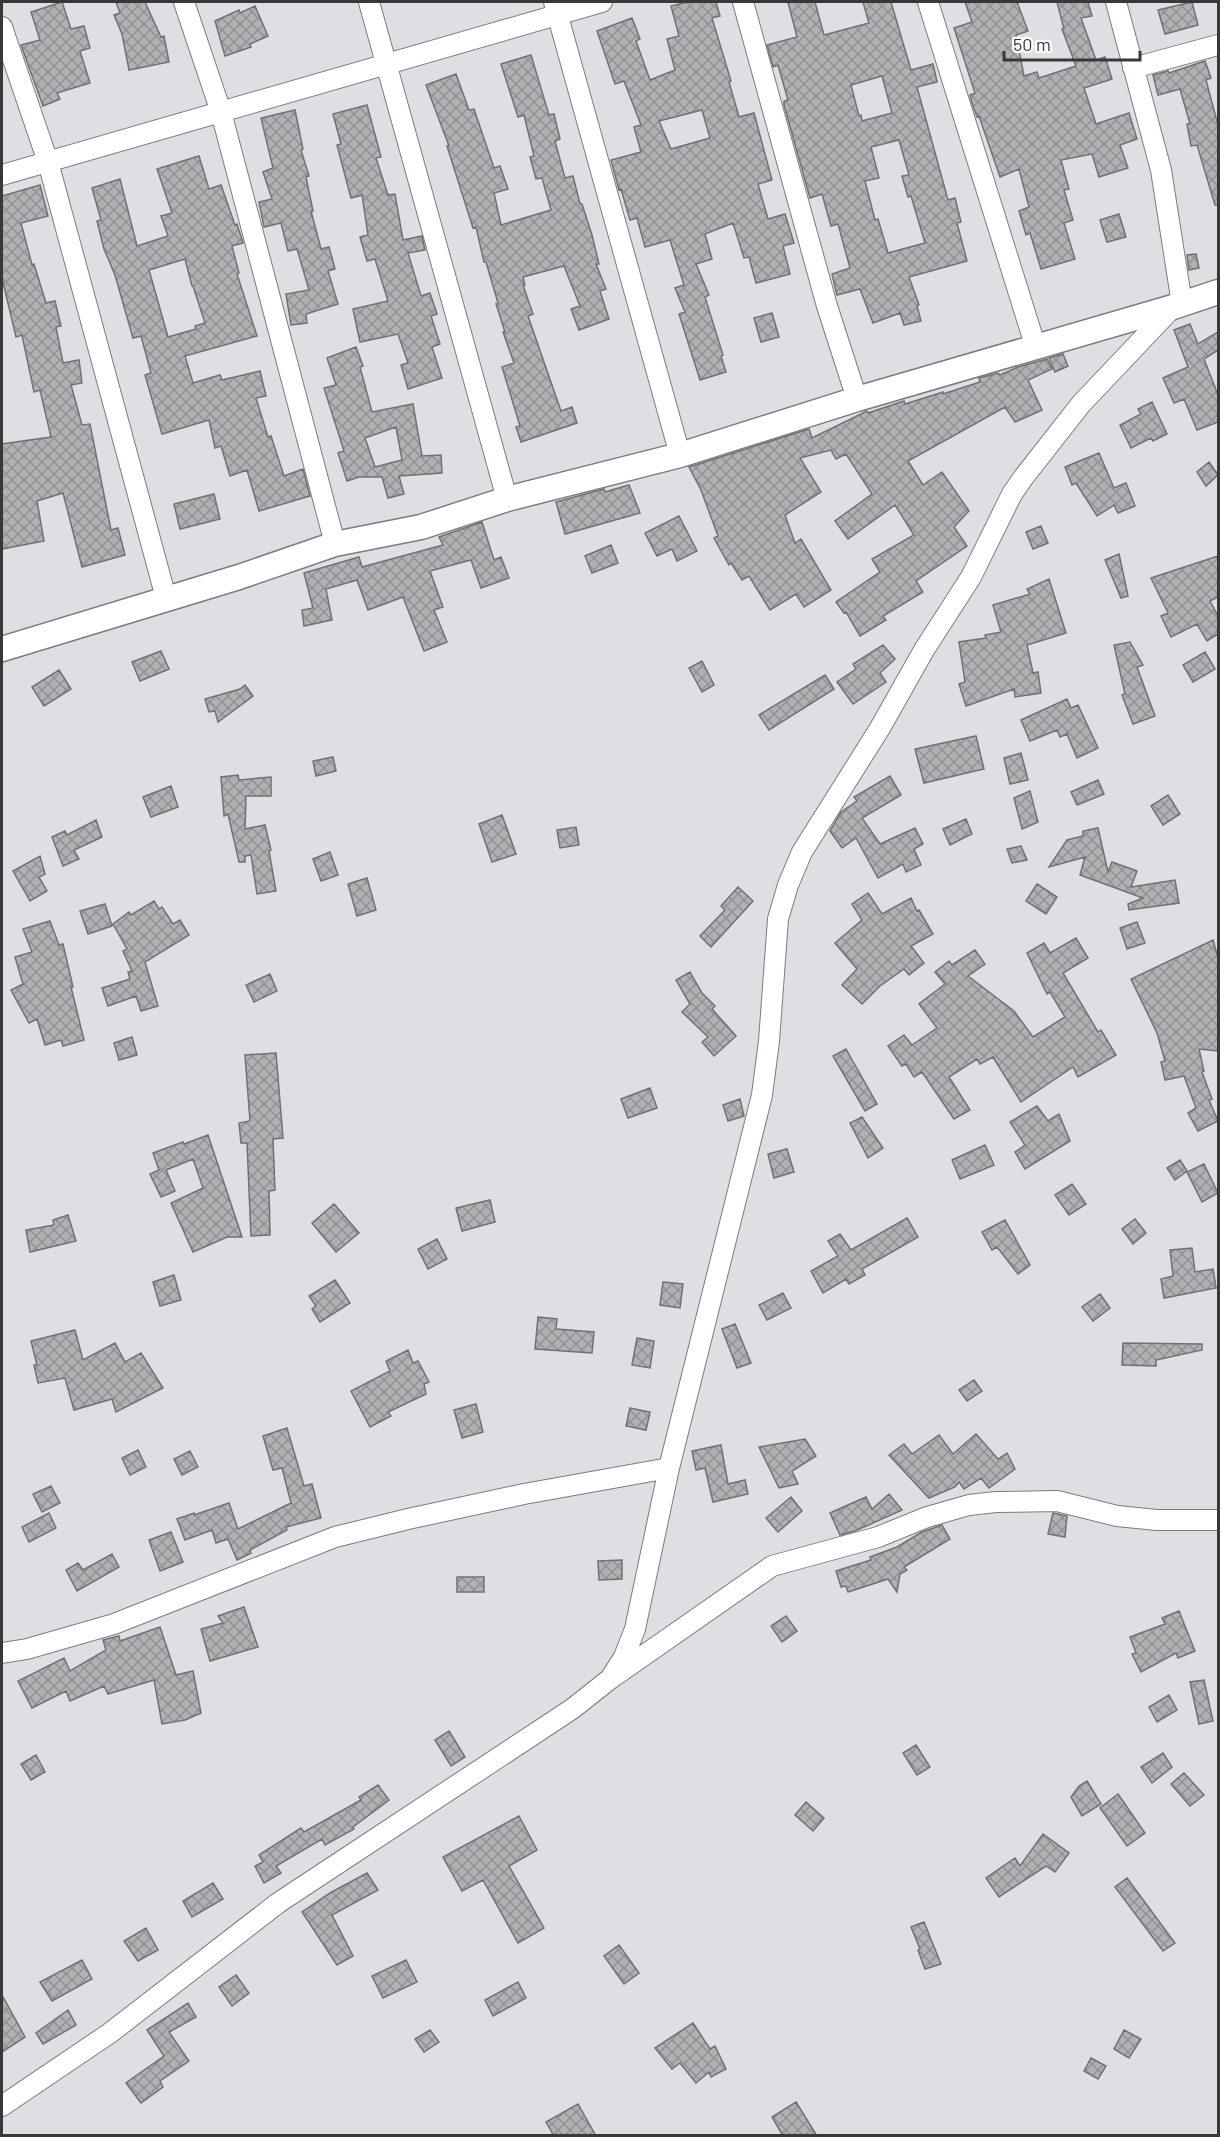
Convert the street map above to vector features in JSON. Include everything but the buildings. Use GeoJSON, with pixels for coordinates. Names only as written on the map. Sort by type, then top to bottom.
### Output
{"type":"FeatureCollection","features":[{"type":"Feature","properties":{"kind":"street"},"geometry":{"type":"LineString","coordinates":[[184,2],[221,112],[335,544]]}},
{"type":"Feature","properties":{"kind":"street"},"geometry":{"type":"LineString","coordinates":[[369,2],[507,499]]}},
{"type":"Feature","properties":{"kind":"street"},"geometry":{"type":"LineString","coordinates":[[2,175],[386,65],[555,8],[602,2]]}},
{"type":"Feature","properties":{"kind":"street"},"geometry":{"type":"LineString","coordinates":[[743,2],[827,306],[857,399]]}},
{"type":"Feature","properties":{"kind":"street"},"geometry":{"type":"LineString","coordinates":[[928,2],[1036,348]]}},
{"type":"Feature","properties":{"kind":"street"},"geometry":{"type":"LineString","coordinates":[[1116,2],[1161,170],[1178,306]]}},
{"type":"Feature","properties":{"kind":"street"},"geometry":{"type":"LineString","coordinates":[[555,8],[680,455]]}},
{"type":"Feature","properties":{"kind":"street"},"geometry":{"type":"LineString","coordinates":[[2,27],[48,162],[166,598]]}},
{"type":"Feature","properties":{"kind":"street"},"geometry":{"type":"LineString","coordinates":[[1133,68],[1218,45]]}},
{"type":"Feature","properties":{"kind":"street"},"geometry":{"type":"LineString","coordinates":[[2,649],[240,577],[335,544],[421,527],[507,499],[680,455],[857,399],[1178,306],[1218,292]]}},
{"type":"Feature","properties":{"kind":"street"},"geometry":{"type":"LineString","coordinates":[[610,1679],[624,1657],[635,1629],[669,1468],[762,1095],[769,1041],[778,918],[795,868],[802,852],[880,728],[924,650],[972,577],[1017,486],[1081,405],[1178,306]]}},
{"type":"Feature","properties":{"kind":"street"},"geometry":{"type":"LineString","coordinates":[[2,1653],[27,1649],[114,1624],[335,1537],[524,1494],[669,1468]]}},
{"type":"Feature","properties":{"kind":"street"},"geometry":{"type":"LineString","coordinates":[[2,2106],[110,2033],[279,1903],[369,1841],[572,1709],[610,1679],[772,1566],[878,1537],[927,1517],[969,1505],[996,1502],[1057,1501],[1116,1516],[1157,1520],[1218,1520]]}}]}
